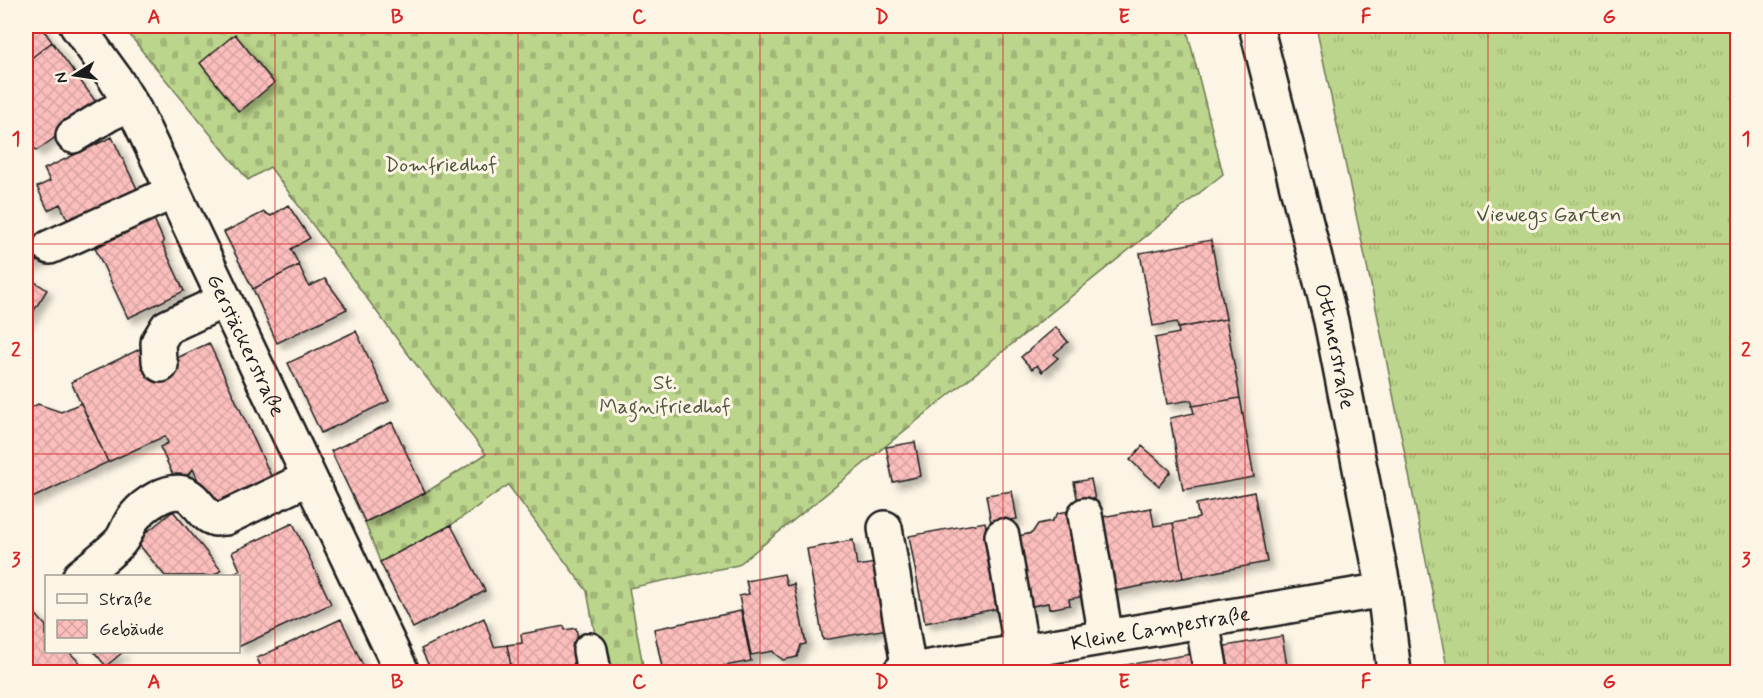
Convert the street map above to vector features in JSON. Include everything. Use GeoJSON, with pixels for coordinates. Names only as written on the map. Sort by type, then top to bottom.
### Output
{"type":"FeatureCollection","features":[{"type":"Feature","properties":{"kind":"street","name":"Gerstäckerstraße"},"geometry":{"type":"LineString","coordinates":[[77,26],[114,76],[131,104],[402,672]]}},
{"type":"Feature","properties":{"kind":"street","name":"Ottmerstraße"},"geometry":{"type":"LineString","coordinates":[[1256,26],[1332,321],[1384,590],[1394,672]]}},
{"type":"Feature","properties":{"kind":"street"},"geometry":{"type":"LineString","coordinates":[[73,136],[109,114],[131,104]]}},
{"type":"Feature","properties":{"kind":"street"},"geometry":{"type":"LineString","coordinates":[[50,247],[173,192]]}},
{"type":"Feature","properties":{"kind":"street"},"geometry":{"type":"LineString","coordinates":[[152,311],[220,290]]}},
{"type":"Feature","properties":{"kind":"street"},"geometry":{"type":"LineString","coordinates":[[161,365],[158,342],[167,327],[220,290]]}},
{"type":"Feature","properties":{"kind":"street"},"geometry":{"type":"LineString","coordinates":[[81,575],[121,542],[134,516],[159,498],[173,493],[183,493],[193,498],[215,519],[225,518],[309,478]]}},
{"type":"Feature","properties":{"kind":"street"},"geometry":{"type":"LineString","coordinates":[[1085,515],[1106,638]]}},
{"type":"Feature","properties":{"kind":"street"},"geometry":{"type":"LineString","coordinates":[[893,527],[912,670]]}},
{"type":"Feature","properties":{"kind":"street"},"geometry":{"type":"LineString","coordinates":[[1002,536],[1029,662]]}},
{"type":"Feature","properties":{"kind":"street","name":"Kleine Campestraße"},"geometry":{"type":"LineString","coordinates":[[912,670],[1029,662],[1106,638],[1384,590]]}},
{"type":"Feature","properties":{"kind":"street"},"geometry":{"type":"LineString","coordinates":[[1202,621],[1211,672]]}},
{"type":"Feature","properties":{"kind":"green space","name":"St. Magnifriedhof"},"geometry":{"type":"Polygon","coordinates":[[[123,26],[1186,26],[1223,174],[738,565],[629,588],[644,672],[602,672],[587,591],[508,485],[451,525],[380,562],[365,522],[425,493],[486,454],[408,354],[270,167],[248,180],[123,26]]]}},
{"type":"Feature","properties":{"kind":"green space","name":"Viewegs Garten"},"geometry":{"type":"Polygon","coordinates":[[[1316,26],[1737,26],[1737,672],[1448,672],[1377,313],[1316,26]]]}},
{"type":"Feature","properties":{"kind":"building"},"geometry":{"type":"Polygon","coordinates":[[[26,26],[41,26],[52,42],[26,62],[26,26]]]}},
{"type":"Feature","properties":{"kind":"building"},"geometry":{"type":"Polygon","coordinates":[[[235,34],[274,83],[239,112],[200,63],[235,34]]]}},
{"type":"Feature","properties":{"kind":"building"},"geometry":{"type":"Polygon","coordinates":[[[52,42],[99,106],[36,151],[26,135],[26,62],[52,42]]]}},
{"type":"Feature","properties":{"kind":"building"},"geometry":{"type":"Polygon","coordinates":[[[112,137],[140,195],[71,227],[60,204],[48,210],[37,187],[50,181],[44,169],[112,137]]]}},
{"type":"Feature","properties":{"kind":"building"},"geometry":{"type":"Polygon","coordinates":[[[288,205],[310,238],[291,249],[299,265],[253,289],[224,232],[264,212],[271,216],[288,205]]]}},
{"type":"Feature","properties":{"kind":"building"},"geometry":{"type":"Polygon","coordinates":[[[154,219],[164,242],[162,243],[184,291],[128,318],[95,248],[154,219]]]}},
{"type":"Feature","properties":{"kind":"building"},"geometry":{"type":"Polygon","coordinates":[[[34,231],[47,257],[26,267],[26,235],[34,231]]]}},
{"type":"Feature","properties":{"kind":"building"},"geometry":{"type":"Polygon","coordinates":[[[1211,240],[1226,319],[1178,328],[1177,322],[1153,326],[1140,253],[1211,240]]]}},
{"type":"Feature","properties":{"kind":"building"},"geometry":{"type":"Polygon","coordinates":[[[299,265],[309,286],[325,279],[347,309],[277,343],[253,289],[299,265]]]}},
{"type":"Feature","properties":{"kind":"building"},"geometry":{"type":"Polygon","coordinates":[[[26,276],[47,290],[26,323],[26,276]]]}},
{"type":"Feature","properties":{"kind":"building"},"geometry":{"type":"Polygon","coordinates":[[[1226,319],[1240,398],[1193,406],[1191,400],[1167,404],[1155,338],[1179,333],[1178,328],[1226,319]]]}},
{"type":"Feature","properties":{"kind":"building"},"geometry":{"type":"Polygon","coordinates":[[[1056,327],[1068,342],[1054,354],[1058,358],[1042,372],[1037,365],[1032,369],[1021,357],[1056,327]]]}},
{"type":"Feature","properties":{"kind":"building"},"geometry":{"type":"Polygon","coordinates":[[[356,331],[389,401],[321,433],[288,363],[356,331]]]}},
{"type":"Feature","properties":{"kind":"building"},"geometry":{"type":"Polygon","coordinates":[[[209,343],[272,478],[210,507],[193,469],[186,477],[176,481],[160,447],[168,443],[165,436],[108,462],[71,382],[142,348],[151,370],[209,343]]]}},
{"type":"Feature","properties":{"kind":"building"},"geometry":{"type":"Polygon","coordinates":[[[1240,398],[1254,477],[1183,490],[1170,418],[1194,413],[1192,406],[1240,398]]]}},
{"type":"Feature","properties":{"kind":"building"},"geometry":{"type":"Polygon","coordinates":[[[81,403],[108,462],[26,501],[26,410],[38,404],[61,412],[81,403]]]}},
{"type":"Feature","properties":{"kind":"building"},"geometry":{"type":"Polygon","coordinates":[[[392,422],[425,493],[365,522],[331,451],[392,422]]]}},
{"type":"Feature","properties":{"kind":"building"},"geometry":{"type":"Polygon","coordinates":[[[915,442],[921,476],[893,482],[886,447],[915,442]]]}},
{"type":"Feature","properties":{"kind":"building"},"geometry":{"type":"Polygon","coordinates":[[[1142,446],[1171,471],[1159,486],[1130,460],[1142,446]]]}},
{"type":"Feature","properties":{"kind":"building"},"geometry":{"type":"Polygon","coordinates":[[[1091,479],[1096,506],[1079,508],[1074,482],[1091,479]]]}},
{"type":"Feature","properties":{"kind":"building"},"geometry":{"type":"Polygon","coordinates":[[[1012,491],[1017,519],[991,523],[986,495],[1012,491]]]}},
{"type":"Feature","properties":{"kind":"building"},"geometry":{"type":"Polygon","coordinates":[[[1254,492],[1267,562],[1183,578],[1173,523],[1199,518],[1196,504],[1254,492]]]}},
{"type":"Feature","properties":{"kind":"building"},"geometry":{"type":"Polygon","coordinates":[[[1151,508],[1154,526],[1173,523],[1183,578],[1105,593],[1091,519],[1151,508]]]}},
{"type":"Feature","properties":{"kind":"building"},"geometry":{"type":"Polygon","coordinates":[[[1075,510],[1090,595],[1069,599],[1070,605],[1049,609],[1048,603],[1022,608],[1009,538],[1032,533],[1038,524],[1052,521],[1058,513],[1075,510]]]}},
{"type":"Feature","properties":{"kind":"building"},"geometry":{"type":"Polygon","coordinates":[[[173,511],[221,570],[214,575],[164,575],[136,541],[173,511]]]}},
{"type":"Feature","properties":{"kind":"building"},"geometry":{"type":"Polygon","coordinates":[[[985,522],[1001,608],[925,623],[909,536],[985,522]]]}},
{"type":"Feature","properties":{"kind":"building"},"geometry":{"type":"Polygon","coordinates":[[[293,523],[331,604],[240,646],[240,575],[232,575],[240,570],[232,552],[293,523]]]}},
{"type":"Feature","properties":{"kind":"building"},"geometry":{"type":"Polygon","coordinates":[[[451,525],[485,591],[413,628],[380,562],[451,525]]]}},
{"type":"Feature","properties":{"kind":"building"},"geometry":{"type":"Polygon","coordinates":[[[853,540],[857,566],[882,562],[894,628],[823,640],[807,549],[853,540]]]}},
{"type":"Feature","properties":{"kind":"building"},"geometry":{"type":"Polygon","coordinates":[[[784,574],[787,586],[794,584],[806,644],[801,645],[797,657],[783,660],[773,651],[751,655],[739,596],[749,594],[746,581],[784,574]]]}},
{"type":"Feature","properties":{"kind":"building"},"geometry":{"type":"Polygon","coordinates":[[[31,609],[45,625],[45,653],[70,653],[79,662],[67,672],[26,672],[26,614],[31,609]]]}},
{"type":"Feature","properties":{"kind":"building"},"geometry":{"type":"Polygon","coordinates":[[[741,611],[751,661],[693,672],[663,672],[654,629],[741,611]]]}},
{"type":"Feature","properties":{"kind":"building"},"geometry":{"type":"Polygon","coordinates":[[[484,618],[494,647],[507,645],[512,672],[432,672],[421,649],[484,618]]]}},
{"type":"Feature","properties":{"kind":"building"},"geometry":{"type":"Polygon","coordinates":[[[341,619],[366,672],[263,672],[257,658],[341,619]]]}},
{"type":"Feature","properties":{"kind":"building"},"geometry":{"type":"Polygon","coordinates":[[[564,626],[565,630],[576,628],[582,660],[589,672],[512,672],[507,645],[522,643],[521,634],[564,626]]]}},
{"type":"Feature","properties":{"kind":"building"},"geometry":{"type":"Polygon","coordinates":[[[1282,636],[1288,672],[1224,672],[1220,647],[1282,636]]]}},
{"type":"Feature","properties":{"kind":"building"},"geometry":{"type":"Polygon","coordinates":[[[95,653],[122,653],[106,666],[95,653]]]}},
{"type":"Feature","properties":{"kind":"building"},"geometry":{"type":"Polygon","coordinates":[[[1191,654],[1194,672],[1121,672],[1120,666],[1191,654]]]}},
{"type":"Feature","properties":{"kind":"building"},"geometry":{"type":"Polygon","coordinates":[[[1120,666],[1121,672],[1081,672],[1120,666]]]}},
{"type":"Feature","properties":{"kind":"park label","name":"Domfriedhof"},"geometry":{"type":"Point","coordinates":[441,164]}}]}
